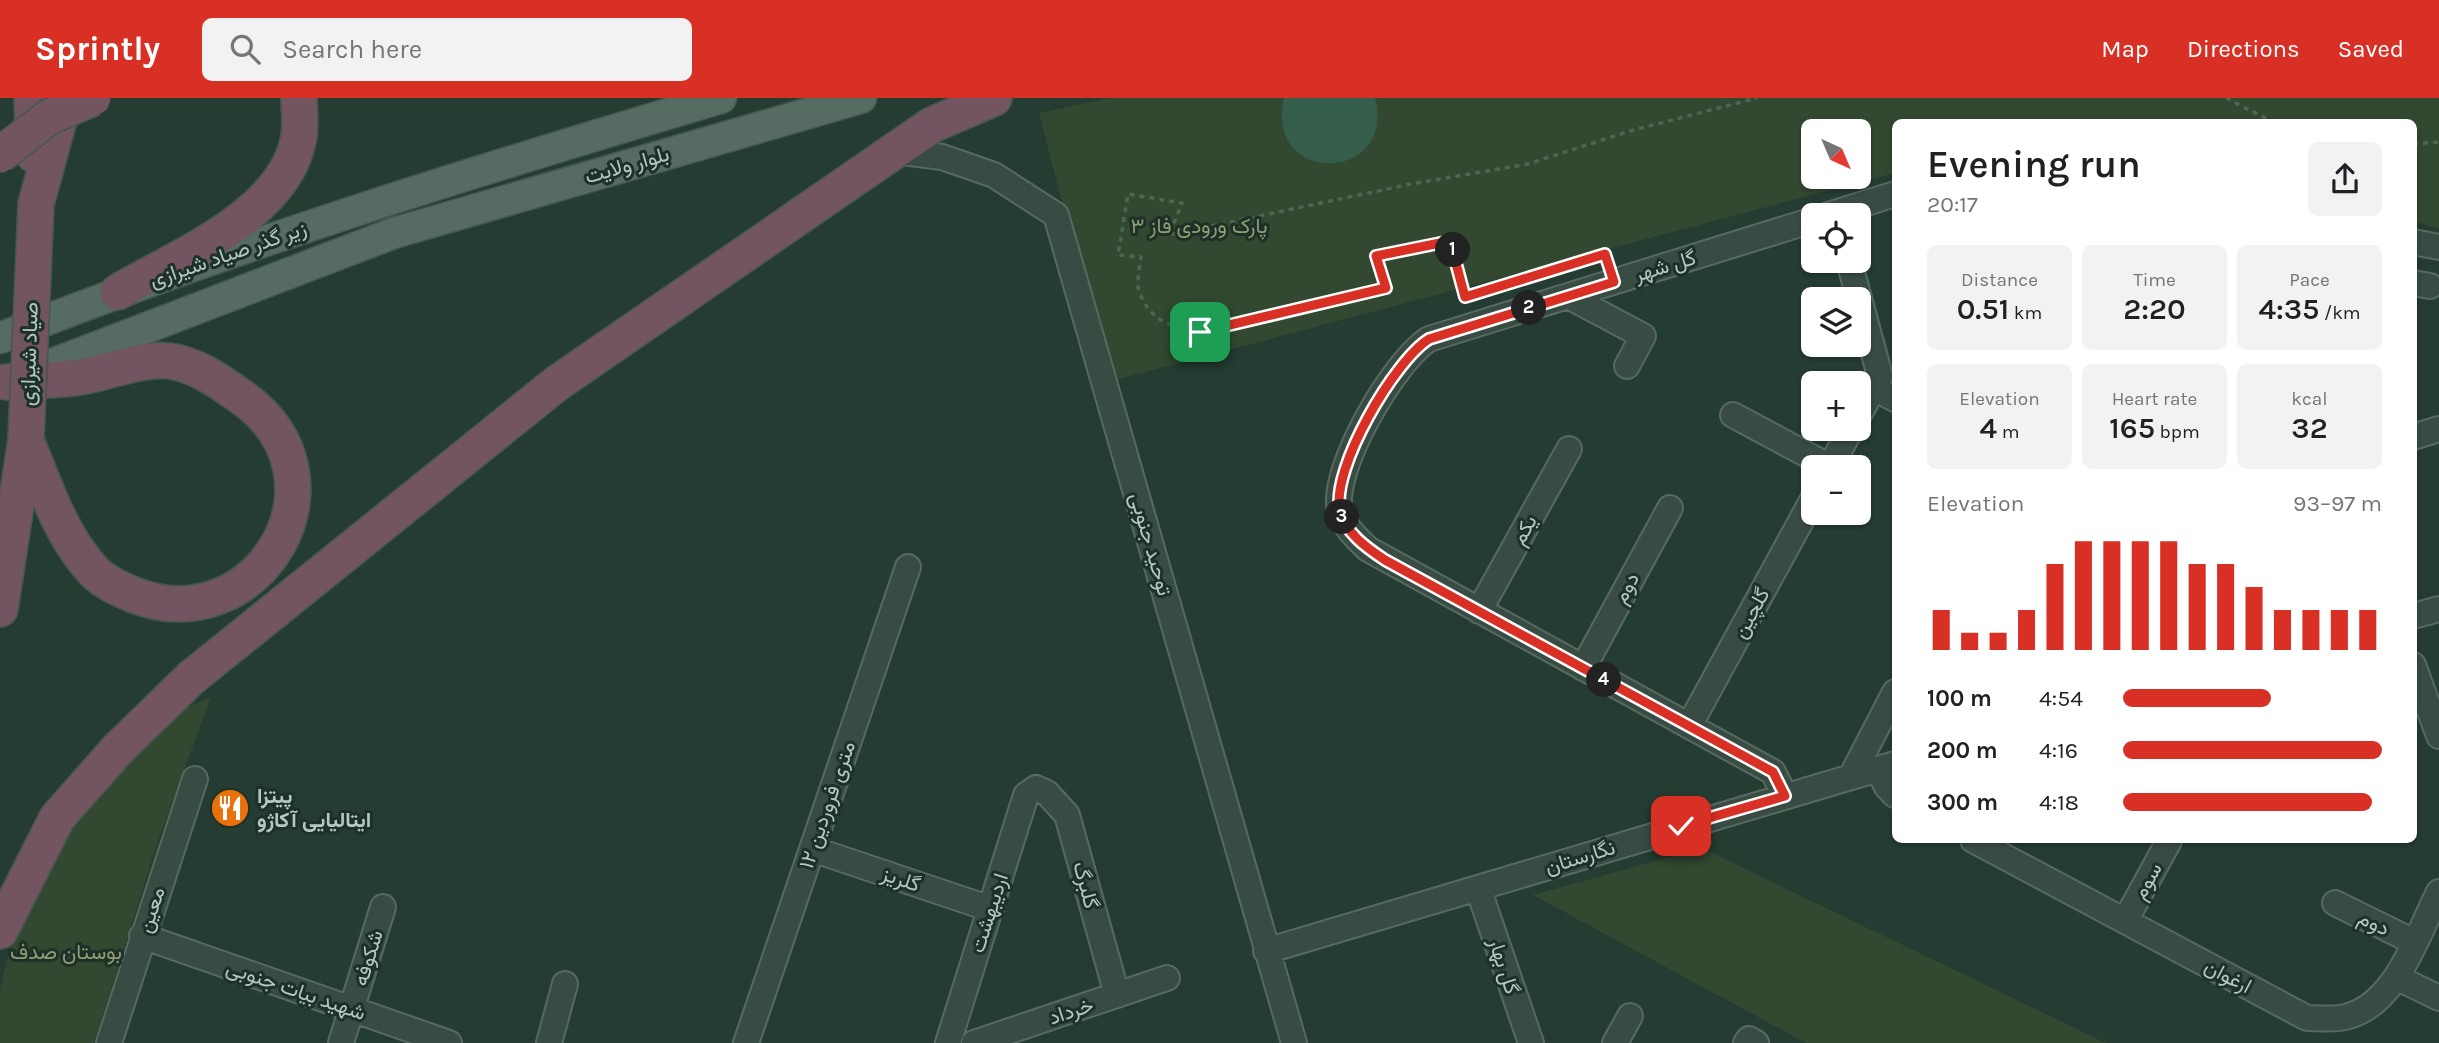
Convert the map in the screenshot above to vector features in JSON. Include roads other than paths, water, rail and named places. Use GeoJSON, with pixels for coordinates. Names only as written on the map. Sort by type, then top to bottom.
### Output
{"type":"FeatureCollection","features":[{"type":"Feature","properties":{"kind":"highway","name":"صیاد شیرازی"},"geometry":{"type":"LineString","coordinates":[[0,609],[26,440],[36,204],[32,98]]}},
{"type":"Feature","properties":{"kind":"highway"},"geometry":{"type":"LineString","coordinates":[[36,204],[65,98]]}},
{"type":"Feature","properties":{"kind":"highway"},"geometry":{"type":"LineString","coordinates":[[0,155],[50,117],[93,98]]}},
{"type":"Feature","properties":{"kind":"highway"},"geometry":{"type":"LineString","coordinates":[[118,292],[247,217],[278,187],[299,137],[299,98]]}},
{"type":"Feature","properties":{"kind":"highway"},"geometry":{"type":"LineString","coordinates":[[0,931],[57,818],[117,750],[191,678],[556,384],[932,125],[994,98]]}},
{"type":"Feature","properties":{"kind":"highway"},"geometry":{"type":"LineString","coordinates":[[3,384],[83,377],[168,361],[195,369],[219,381],[262,411],[281,437],[293,468],[293,501],[280,542],[249,581],[213,601],[173,604],[144,599],[113,586],[90,568],[62,527],[26,440]]}},
{"type":"Feature","properties":{"kind":"main road","name":"زیر گذر صیاد شیرازی"},"geometry":{"type":"LineString","coordinates":[[0,338],[118,292],[458,175],[721,98]]}},
{"type":"Feature","properties":{"kind":"main road","name":"بلوار ولایت"},"geometry":{"type":"LineString","coordinates":[[394,233],[861,98]]}},
{"type":"Feature","properties":{"kind":"main road","name":"زیر گذر صیاد شیرازی"},"geometry":{"type":"LineString","coordinates":[[3,384],[394,233]]}},
{"type":"Feature","properties":{"kind":"street","name":"توحید جنوبی"},"geometry":{"type":"LineString","coordinates":[[895,151],[942,157],[994,175],[1056,215],[1294,1043]]}},
{"type":"Feature","properties":{"kind":"street","name":"گل شهر"},"geometry":{"type":"LineString","coordinates":[[1871,204],[1892,198]]}},
{"type":"Feature","properties":{"kind":"street","name":"گل شهر"},"geometry":{"type":"LineString","coordinates":[[1479,611],[1368,549],[1354,536],[1340,512],[1338,491],[1348,456],[1392,379],[1419,345],[1429,339],[1801,225]]}},
{"type":"Feature","properties":{"kind":"street"},"geometry":{"type":"LineString","coordinates":[[2417,243],[2439,247]]}},
{"type":"Feature","properties":{"kind":"street"},"geometry":{"type":"LineString","coordinates":[[1852,273],[1884,393]]}},
{"type":"Feature","properties":{"kind":"street"},"geometry":{"type":"LineString","coordinates":[[1568,296],[1643,336],[1627,366]]}},
{"type":"Feature","properties":{"kind":"street"},"geometry":{"type":"LineString","coordinates":[[1733,415],[1808,455]]}},
{"type":"Feature","properties":{"kind":"street"},"geometry":{"type":"LineString","coordinates":[[2417,437],[2439,429]]}},
{"type":"Feature","properties":{"kind":"street","name":"یکم"},"geometry":{"type":"LineString","coordinates":[[1479,611],[1569,449]]}},
{"type":"Feature","properties":{"kind":"street","name":"دوم"},"geometry":{"type":"LineString","coordinates":[[1583,668],[1670,508]]}},
{"type":"Feature","properties":{"kind":"street","name":"گلچین"},"geometry":{"type":"LineString","coordinates":[[1689,726],[1801,521]]}},
{"type":"Feature","properties":{"kind":"street","name":"۱۲ متری فروردین"},"geometry":{"type":"LineString","coordinates":[[746,1043],[908,567]]}},
{"type":"Feature","properties":{"kind":"street"},"geometry":{"type":"LineString","coordinates":[[2417,615],[2439,609]]}},
{"type":"Feature","properties":{"kind":"street"},"geometry":{"type":"LineString","coordinates":[[1479,611],[1773,772],[1785,796]]}},
{"type":"Feature","properties":{"kind":"street"},"geometry":{"type":"LineString","coordinates":[[1851,776],[1892,698]]}},
{"type":"Feature","properties":{"kind":"street"},"geometry":{"type":"LineString","coordinates":[[2418,700],[2439,737]]}},
{"type":"Feature","properties":{"kind":"street","name":"نگارستان"},"geometry":{"type":"LineString","coordinates":[[1266,951],[1887,766]]}},
{"type":"Feature","properties":{"kind":"street"},"geometry":{"type":"LineString","coordinates":[[1887,766],[1886,787],[1892,792]]}},
{"type":"Feature","properties":{"kind":"street","name":"معین"},"geometry":{"type":"LineString","coordinates":[[108,1043],[195,779]]}},
{"type":"Feature","properties":{"kind":"street","name":"اردیبهشت"},"geometry":{"type":"LineString","coordinates":[[948,1043],[1026,795],[1036,788]]}},
{"type":"Feature","properties":{"kind":"street","name":"گلبرگ"},"geometry":{"type":"LineString","coordinates":[[1036,788],[1048,793],[1067,815],[1117,995]]}},
{"type":"Feature","properties":{"kind":"street","name":"ارغوان"},"geometry":{"type":"LineString","coordinates":[[1979,843],[2307,1017],[2328,1019],[2353,1014],[2398,978],[2439,892]]}},
{"type":"Feature","properties":{"kind":"street","name":"سوم"},"geometry":{"type":"LineString","coordinates":[[2125,921],[2168,843]]}},
{"type":"Feature","properties":{"kind":"street","name":"گلریز"},"geometry":{"type":"LineString","coordinates":[[812,849],[990,909]]}},
{"type":"Feature","properties":{"kind":"street","name":"گل بهار"},"geometry":{"type":"LineString","coordinates":[[1478,888],[1531,1043]]}},
{"type":"Feature","properties":{"kind":"street","name":"دوم"},"geometry":{"type":"LineString","coordinates":[[2335,903],[2414,942]]}},
{"type":"Feature","properties":{"kind":"street","name":"شکوفه"},"geometry":{"type":"LineString","coordinates":[[341,1043],[383,907]]}},
{"type":"Feature","properties":{"kind":"street","name":"شهید بیات جنوبی"},"geometry":{"type":"LineString","coordinates":[[142,936],[449,1043]]}},
{"type":"Feature","properties":{"kind":"street","name":"خرداد"},"geometry":{"type":"LineString","coordinates":[[974,1043],[1167,978]]}},
{"type":"Feature","properties":{"kind":"street"},"geometry":{"type":"LineString","coordinates":[[2398,978],[2439,998]]}},
{"type":"Feature","properties":{"kind":"street"},"geometry":{"type":"LineString","coordinates":[[549,1043],[565,984]]}},
{"type":"Feature","properties":{"kind":"street"},"geometry":{"type":"LineString","coordinates":[[1615,1043],[1630,1016]]}},
{"type":"Feature","properties":{"kind":"street"},"geometry":{"type":"LineString","coordinates":[[1746,1043],[1749,1039],[1756,1043]]}},
{"type":"Feature","properties":{"kind":"place","name":"پیتزا ایتالیایی آکاژو"},"geometry":{"type":"Point","coordinates":[230,808]}},
{"type":"Feature","properties":{"kind":"park label","name":"پارک ورودی فاز ۳"},"geometry":{"type":"Point","coordinates":[1199,226]}},
{"type":"Feature","properties":{"kind":"park label","name":"بوستان صدف"},"geometry":{"type":"Point","coordinates":[66,952]}}]}
